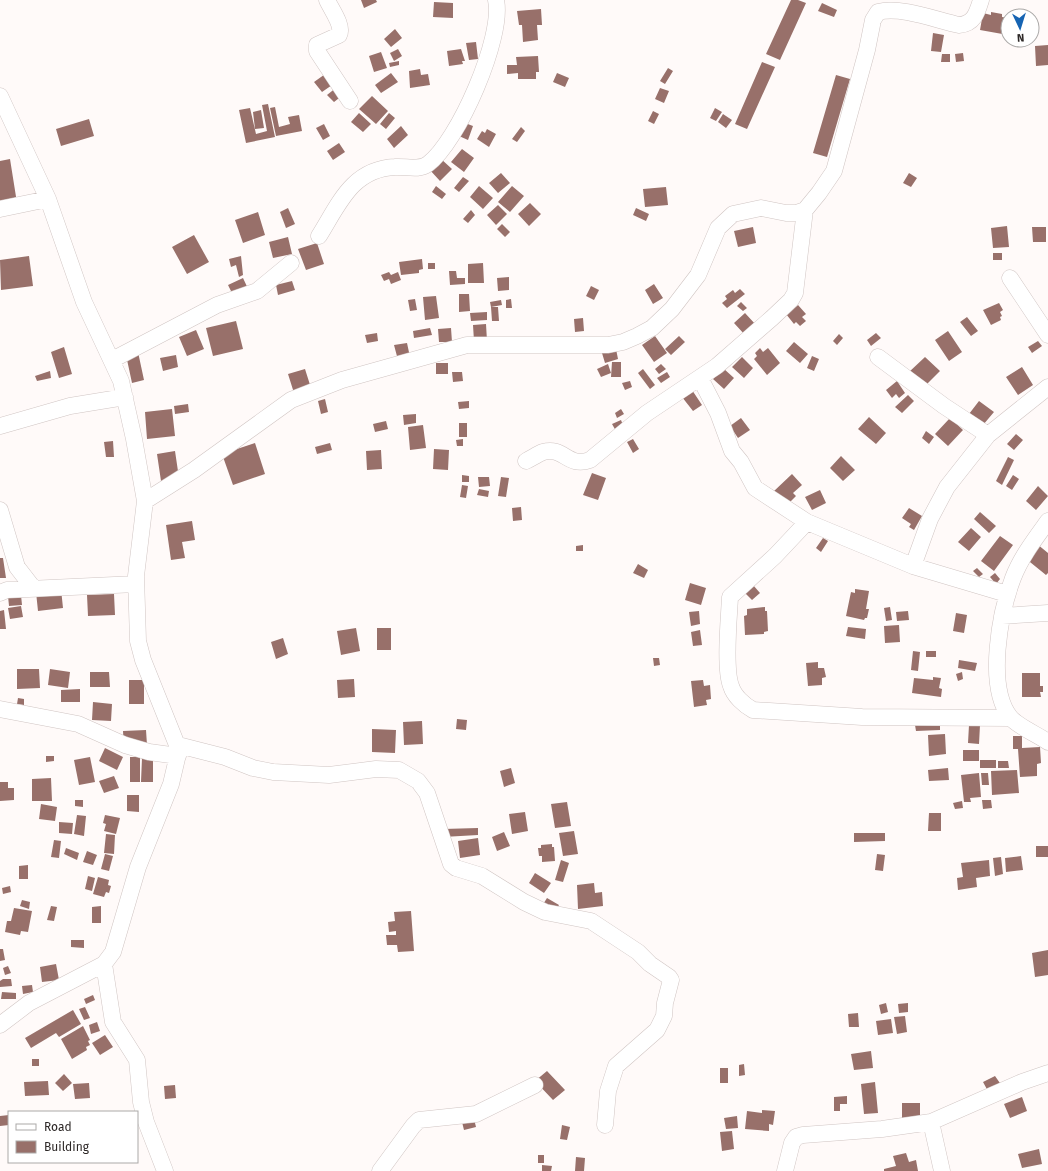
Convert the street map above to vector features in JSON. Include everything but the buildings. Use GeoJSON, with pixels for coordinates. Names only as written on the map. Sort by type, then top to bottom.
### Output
{"type":"FeatureCollection","features":[{"type":"Feature","properties":{"kind":"street"},"geometry":{"type":"LineString","coordinates":[[327,0],[340,27],[340,32],[339,35],[318,45],[317,51],[350,101]]}},
{"type":"Feature","properties":{"kind":"street"},"geometry":{"type":"LineString","coordinates":[[319,236],[348,188],[361,176],[375,170],[394,167],[420,168],[427,165],[444,148],[466,109],[487,62],[496,27],[496,0]]}},
{"type":"Feature","properties":{"kind":"street"},"geometry":{"type":"LineString","coordinates":[[526,461],[544,452],[560,452],[570,461],[580,464],[590,460],[647,413],[700,378],[791,300],[796,289],[805,210],[834,171],[874,20],[878,12],[886,10],[904,12],[959,25],[968,24],[974,19],[981,0]]}},
{"type":"Feature","properties":{"kind":"street"},"geometry":{"type":"LineString","coordinates":[[0,96],[48,199],[84,302],[112,360],[125,397],[145,501],[136,584],[138,641],[143,660],[178,751],[171,784],[138,867],[113,952],[104,964],[29,1003],[0,1025]]}},
{"type":"Feature","properties":{"kind":"street"},"geometry":{"type":"LineString","coordinates":[[0,209],[48,199]]}},
{"type":"Feature","properties":{"kind":"street"},"geometry":{"type":"LineString","coordinates":[[145,501],[194,470],[291,400],[342,380],[467,345],[593,346],[623,342],[637,336],[652,328],[672,308],[690,286],[698,275],[718,228],[733,214],[761,208],[786,213],[805,210]]}},
{"type":"Feature","properties":{"kind":"street"},"geometry":{"type":"LineString","coordinates":[[112,360],[217,305],[257,291],[291,263]]}},
{"type":"Feature","properties":{"kind":"street"},"geometry":{"type":"LineString","coordinates":[[1010,278],[1048,335]]}},
{"type":"Feature","properties":{"kind":"street"},"geometry":{"type":"LineString","coordinates":[[878,357],[944,406],[988,435]]}},
{"type":"Feature","properties":{"kind":"street"},"geometry":{"type":"LineString","coordinates":[[700,378],[718,413],[732,451],[741,462],[755,488],[807,522],[912,566],[1008,594]]}},
{"type":"Feature","properties":{"kind":"street"},"geometry":{"type":"LineString","coordinates":[[912,566],[930,519],[947,487],[988,435],[1048,387]]}},
{"type":"Feature","properties":{"kind":"street"},"geometry":{"type":"LineString","coordinates":[[0,426],[70,406],[125,397]]}},
{"type":"Feature","properties":{"kind":"street"},"geometry":{"type":"LineString","coordinates":[[0,510],[17,568],[34,589]]}},
{"type":"Feature","properties":{"kind":"street"},"geometry":{"type":"LineString","coordinates":[[807,522],[775,556],[730,597],[728,674],[731,687],[744,705],[752,710],[862,717],[1010,718],[1048,742]]}},
{"type":"Feature","properties":{"kind":"street"},"geometry":{"type":"LineString","coordinates":[[1010,718],[1003,702],[998,684],[996,663],[1002,616],[1013,577],[1028,548],[1048,522]]}},
{"type":"Feature","properties":{"kind":"street"},"geometry":{"type":"LineString","coordinates":[[0,593],[7,590],[136,584]]}},
{"type":"Feature","properties":{"kind":"street"},"geometry":{"type":"LineString","coordinates":[[1002,616],[1048,612]]}},
{"type":"Feature","properties":{"kind":"street"},"geometry":{"type":"LineString","coordinates":[[0,709],[78,724],[125,745],[149,752],[178,751],[225,758],[253,768],[273,772],[329,775],[376,769],[399,770],[418,781],[427,793],[451,864],[456,868],[482,876],[524,902],[545,912],[591,921],[638,952],[650,964],[669,977],[671,983],[665,1003],[664,1016],[657,1030],[616,1066],[608,1091],[605,1125]]}},
{"type":"Feature","properties":{"kind":"street"},"geometry":{"type":"LineString","coordinates":[[104,964],[113,1022],[137,1060],[141,1102],[146,1122],[165,1171]]}},
{"type":"Feature","properties":{"kind":"street"},"geometry":{"type":"LineString","coordinates":[[785,1171],[792,1143],[796,1137],[803,1135],[882,1129],[931,1122],[1022,1082],[1048,1073]]}},
{"type":"Feature","properties":{"kind":"street"},"geometry":{"type":"LineString","coordinates":[[380,1171],[413,1126],[420,1120],[476,1114],[535,1085]]}},
{"type":"Feature","properties":{"kind":"street"},"geometry":{"type":"LineString","coordinates":[[931,1122],[942,1171]]}}]}
